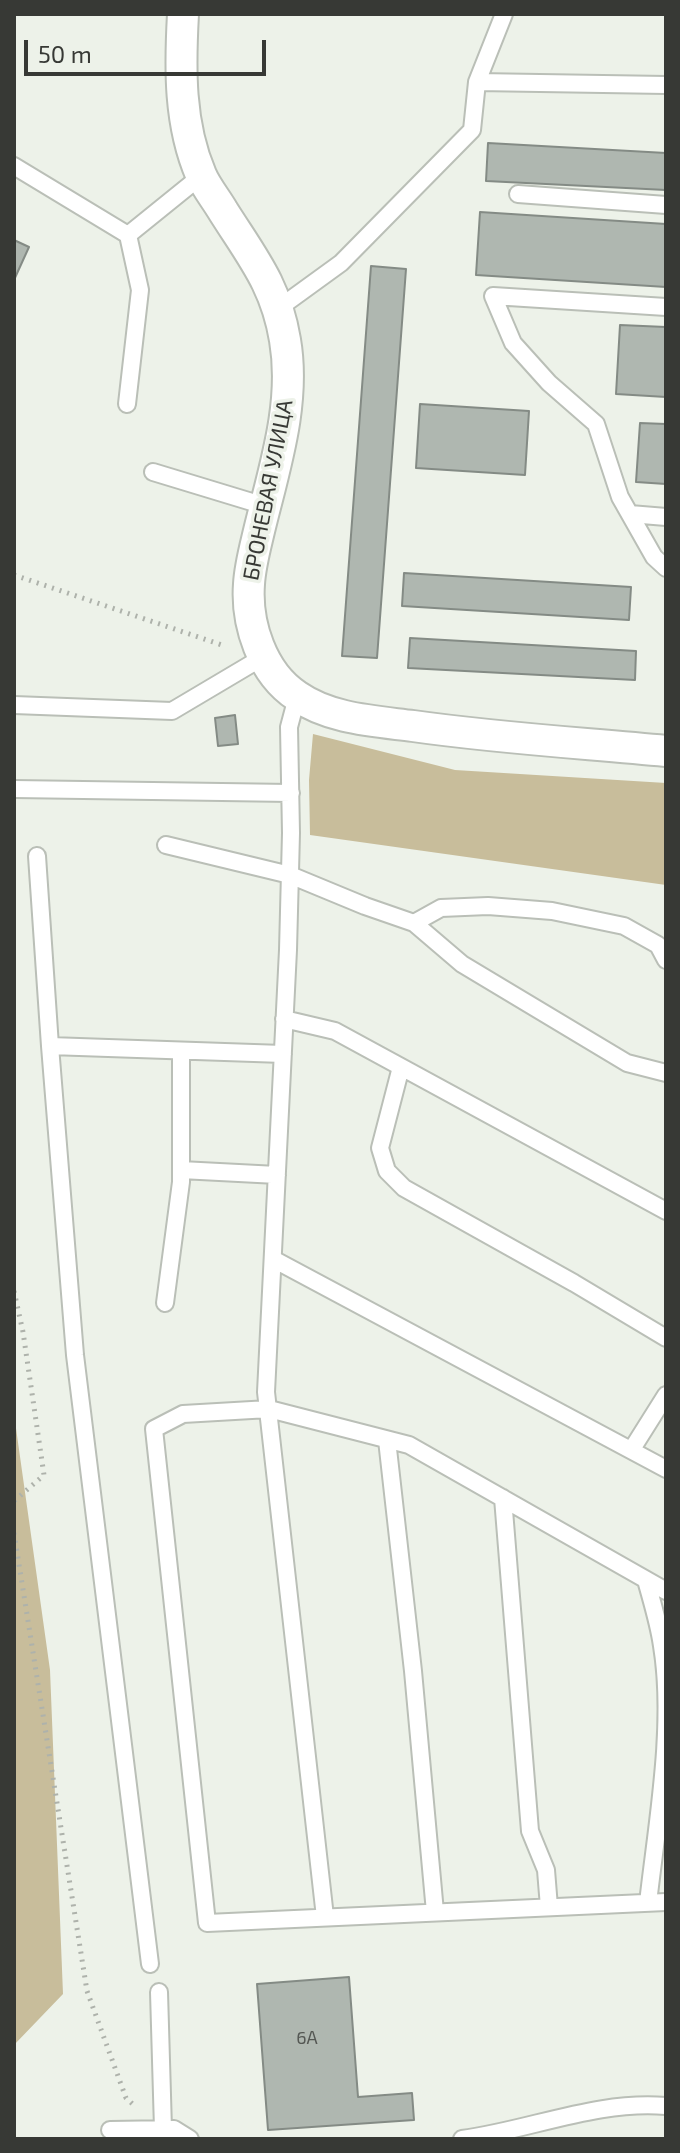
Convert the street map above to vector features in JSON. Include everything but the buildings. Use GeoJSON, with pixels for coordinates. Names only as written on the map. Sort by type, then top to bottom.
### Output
{"type":"FeatureCollection","features":[{"type":"Feature","properties":{"kind":"street","name":"БРОНЕВАЯ УЛИЦА"},"geometry":{"type":"LineString","coordinates":[[183,14],[180,66],[183,110],[201,176],[258,263],[279,308],[289,362],[286,414],[248,585],[252,626],[263,657],[278,680],[297,697],[327,711],[360,719],[459,733],[666,751]]}},
{"type":"Feature","properties":{"kind":"lane"},"geometry":{"type":"LineString","coordinates":[[279,308],[341,263],[472,130],[477,82],[504,14]]}},
{"type":"Feature","properties":{"kind":"lane"},"geometry":{"type":"LineString","coordinates":[[477,82],[666,85]]}},
{"type":"Feature","properties":{"kind":"lane"},"geometry":{"type":"LineString","coordinates":[[14,166],[128,235],[140,290],[127,404]]}},
{"type":"Feature","properties":{"kind":"lane"},"geometry":{"type":"LineString","coordinates":[[128,235],[201,176]]}},
{"type":"Feature","properties":{"kind":"lane"},"geometry":{"type":"LineString","coordinates":[[518,194],[666,205]]}},
{"type":"Feature","properties":{"kind":"lane"},"geometry":{"type":"LineString","coordinates":[[666,307],[493,296],[513,343],[549,383],[596,424],[620,497],[654,557],[666,568]]}},
{"type":"Feature","properties":{"kind":"lane"},"geometry":{"type":"LineString","coordinates":[[153,472],[265,506]]}},
{"type":"Feature","properties":{"kind":"lane"},"geometry":{"type":"LineString","coordinates":[[630,514],[666,517]]}},
{"type":"Feature","properties":{"kind":"lane"},"geometry":{"type":"LineString","coordinates":[[14,705],[172,711],[263,657]]}},
{"type":"Feature","properties":{"kind":"lane"},"geometry":{"type":"LineString","coordinates":[[297,697],[289,727],[290,875],[266,1392],[325,1917]]}},
{"type":"Feature","properties":{"kind":"lane"},"geometry":{"type":"LineString","coordinates":[[14,789],[291,793]]}},
{"type":"Feature","properties":{"kind":"lane"},"geometry":{"type":"LineString","coordinates":[[166,845],[290,875],[414,923],[462,964],[627,1063],[666,1073]]}},
{"type":"Feature","properties":{"kind":"lane"},"geometry":{"type":"LineString","coordinates":[[37,856],[75,1355],[150,1964]]}},
{"type":"Feature","properties":{"kind":"lane"},"geometry":{"type":"LineString","coordinates":[[414,923],[441,908],[488,906],[552,911],[624,926],[658,945],[666,960]]}},
{"type":"Feature","properties":{"kind":"lane"},"geometry":{"type":"LineString","coordinates":[[284,1019],[335,1031],[666,1211]]}},
{"type":"Feature","properties":{"kind":"lane"},"geometry":{"type":"LineString","coordinates":[[50,1046],[283,1054]]}},
{"type":"Feature","properties":{"kind":"lane"},"geometry":{"type":"LineString","coordinates":[[165,1303],[181,1170],[181,1051]]}},
{"type":"Feature","properties":{"kind":"lane"},"geometry":{"type":"LineString","coordinates":[[401,1067],[380,1148],[387,1171],[404,1188],[666,1338]]}},
{"type":"Feature","properties":{"kind":"lane"},"geometry":{"type":"LineString","coordinates":[[181,1170],[277,1175]]}},
{"type":"Feature","properties":{"kind":"lane"},"geometry":{"type":"LineString","coordinates":[[273,1259],[666,1469]]}},
{"type":"Feature","properties":{"kind":"lane"},"geometry":{"type":"LineString","coordinates":[[632,1449],[666,1395]]}},
{"type":"Feature","properties":{"kind":"lane"},"geometry":{"type":"LineString","coordinates":[[666,1591],[409,1445],[269,1409],[183,1414],[154,1429],[207,1923],[666,1902]]}},
{"type":"Feature","properties":{"kind":"lane"},"geometry":{"type":"LineString","coordinates":[[387,1440],[413,1671],[435,1912]]}},
{"type":"Feature","properties":{"kind":"lane"},"geometry":{"type":"LineString","coordinates":[[503,1498],[530,1831],[546,1870],[549,1907]]}},
{"type":"Feature","properties":{"kind":"lane"},"geometry":{"type":"LineString","coordinates":[[646,1580],[662,1647],[665,1715],[660,1799],[648,1903]]}},
{"type":"Feature","properties":{"kind":"lane"},"geometry":{"type":"LineString","coordinates":[[159,1992],[163,2129]]}},
{"type":"Feature","properties":{"kind":"lane"},"geometry":{"type":"LineString","coordinates":[[462,2139],[498,2134],[591,2111],[666,2106]]}},
{"type":"Feature","properties":{"kind":"lane"},"geometry":{"type":"LineString","coordinates":[[110,2130],[174,2129],[190,2139]]}},
{"type":"Feature","properties":{"kind":"path"},"geometry":{"type":"LineString","coordinates":[[14,575],[188,635],[263,657]]}},
{"type":"Feature","properties":{"kind":"path"},"geometry":{"type":"LineString","coordinates":[[14,1291],[44,1475],[14,1501]]}},
{"type":"Feature","properties":{"kind":"path"},"geometry":{"type":"LineString","coordinates":[[14,1533],[87,1991],[126,2098],[163,2129]]}},
{"type":"Feature","properties":{"kind":"shaded area"},"geometry":{"type":"Polygon","coordinates":[[[313,734],[455,770],[666,783],[666,885],[310,835],[309,780],[313,734]]]}},
{"type":"Feature","properties":{"kind":"shaded area"},"geometry":{"type":"Polygon","coordinates":[[[14,1414],[50,1670],[63,1994],[14,2045],[14,1414]]]}}]}
